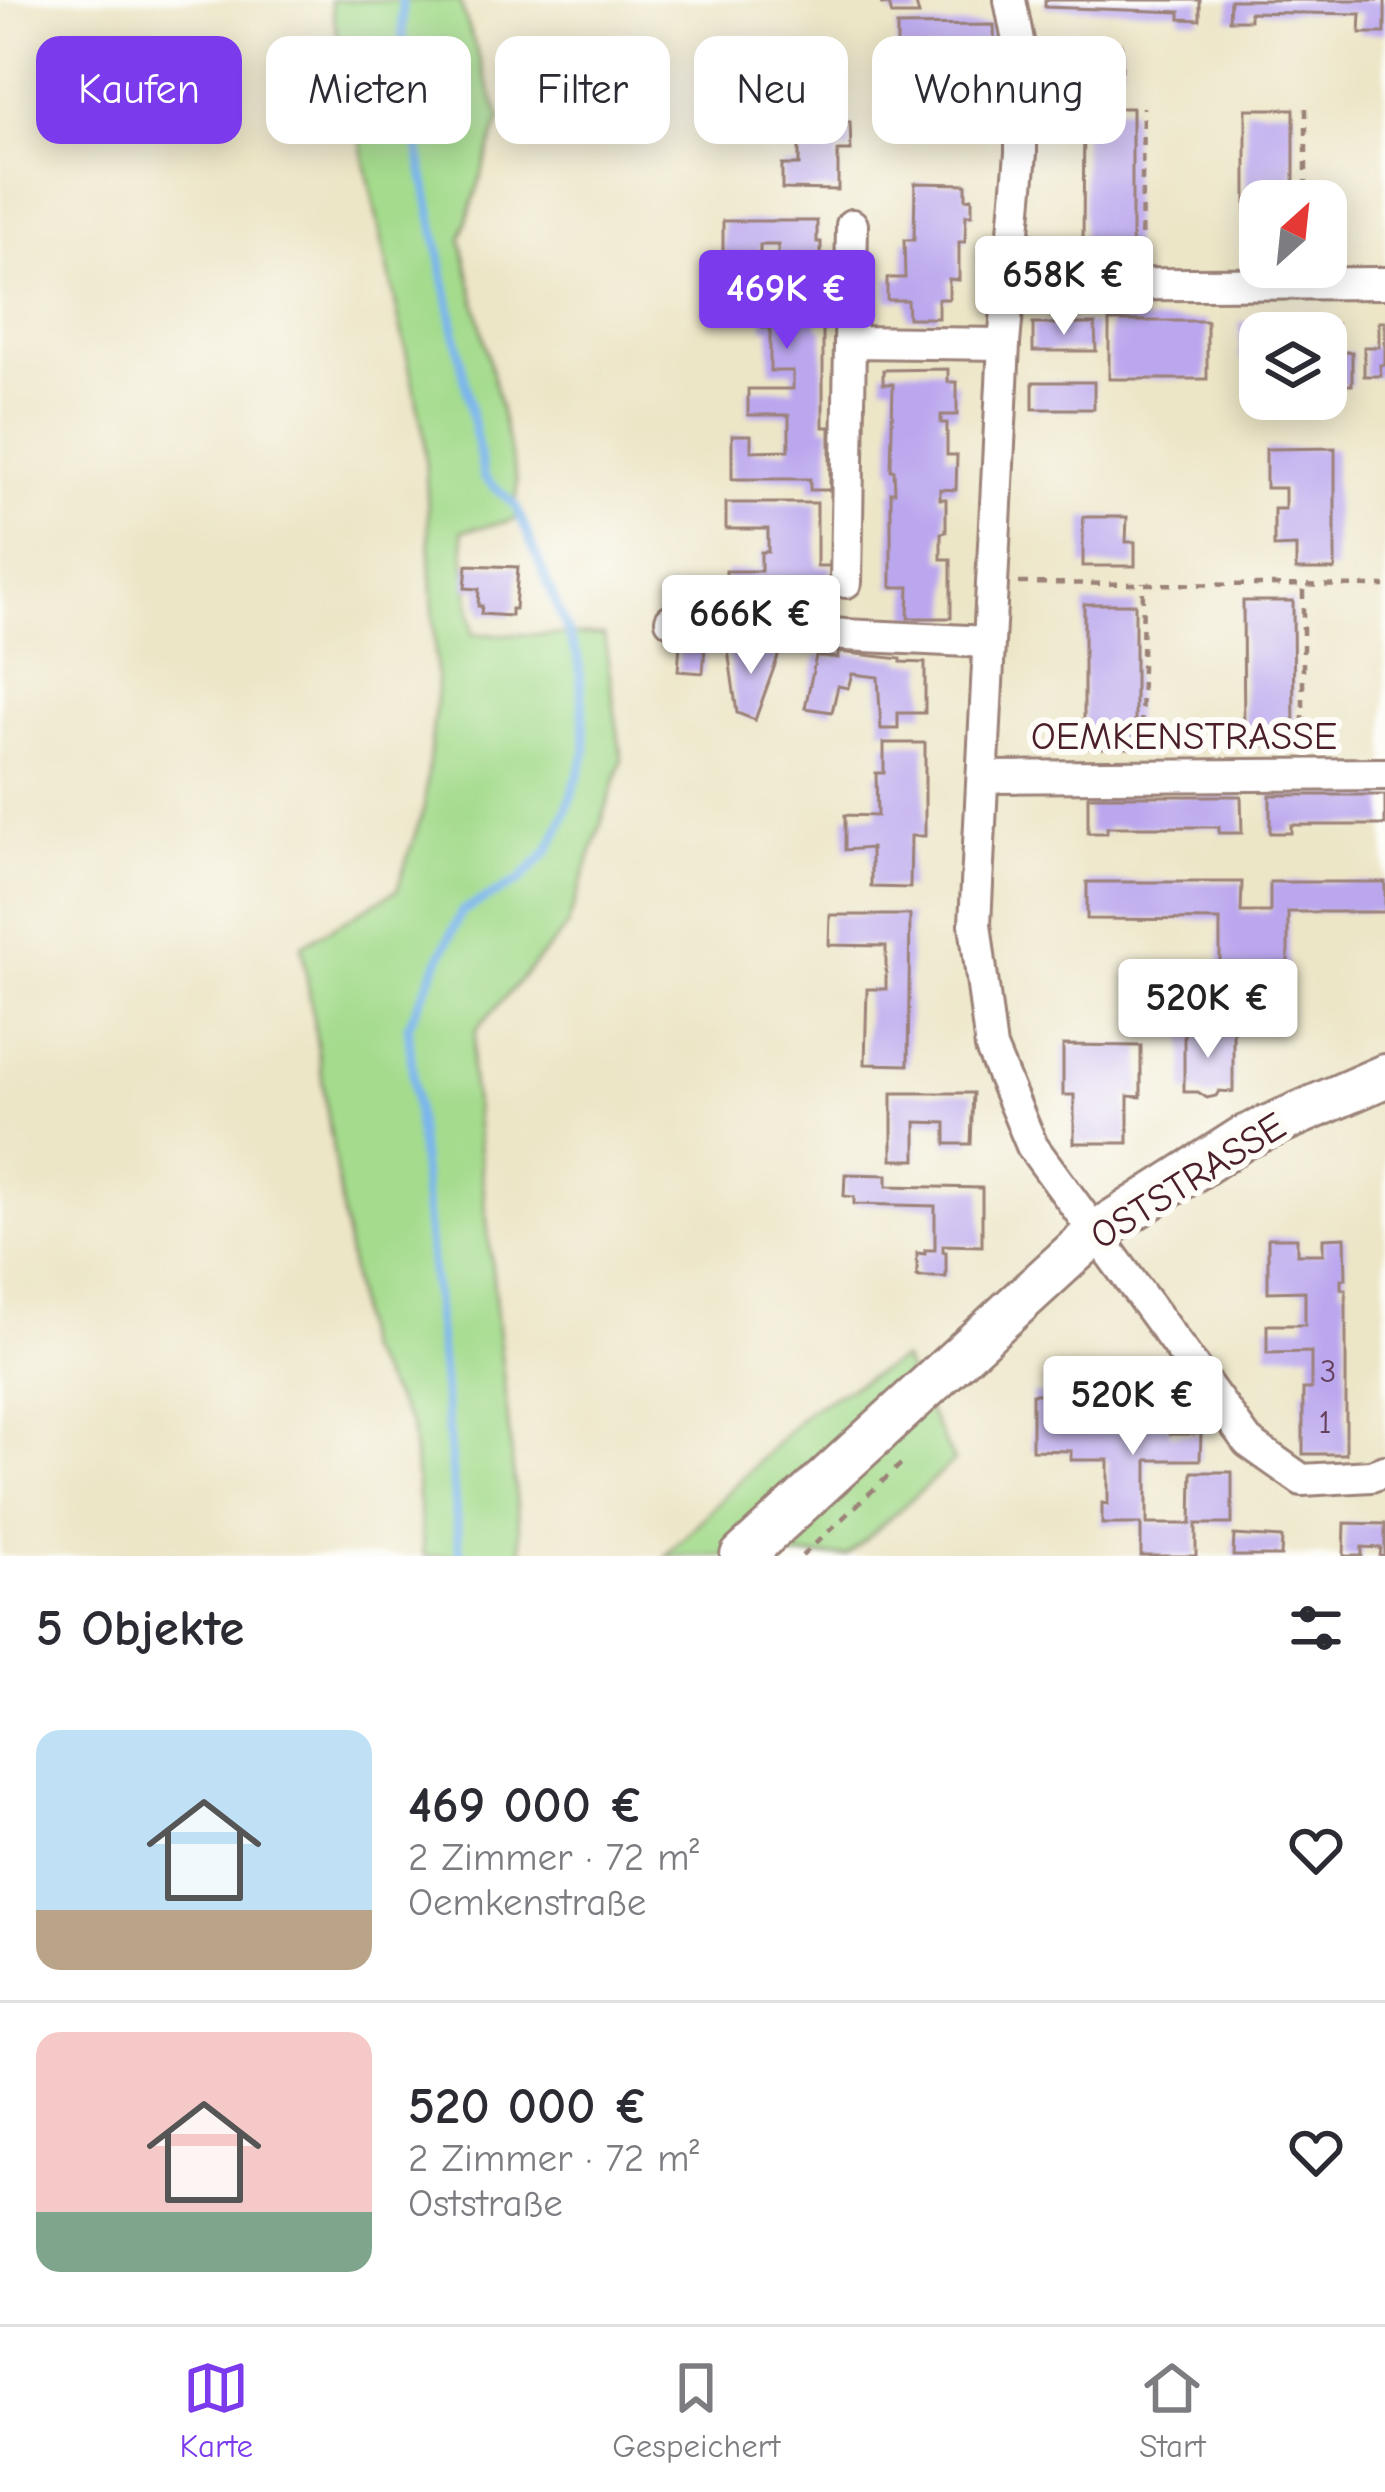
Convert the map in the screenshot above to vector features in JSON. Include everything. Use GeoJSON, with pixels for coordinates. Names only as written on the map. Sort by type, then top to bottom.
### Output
{"type":"FeatureCollection","features":[{"type":"Feature","properties":{"kind":"street","name":"OEMKENSTRASSE"},"geometry":{"type":"LineString","coordinates":[[1010,0],[1022,56],[1021,153],[1004,344],[975,925],[991,1048],[1032,1146],[1248,1442],[1302,1480],[1385,1471]]}},
{"type":"Feature","properties":{"kind":"street"},"geometry":{"type":"LineString","coordinates":[[846,583],[852,225]]}},
{"type":"Feature","properties":{"kind":"street"},"geometry":{"type":"LineString","coordinates":[[1010,285],[1385,283]]}},
{"type":"Feature","properties":{"kind":"street"},"geometry":{"type":"LineString","coordinates":[[851,342],[1004,344]]}},
{"type":"Feature","properties":{"kind":"street"},"geometry":{"type":"LineString","coordinates":[[671,620],[988,642]]}},
{"type":"Feature","properties":{"kind":"street","name":"OEMKENSTRASSE"},"geometry":{"type":"LineString","coordinates":[[983,777],[1385,774]]}},
{"type":"Feature","properties":{"kind":"street","name":"OSTSTRASSE"},"geometry":{"type":"LineString","coordinates":[[742,1556],[1095,1233],[1243,1138],[1385,1076]]}},
{"type":"Feature","properties":{"kind":"path"},"geometry":{"type":"LineString","coordinates":[[1141,282],[1143,107]]}},
{"type":"Feature","properties":{"kind":"path"},"geometry":{"type":"LineString","coordinates":[[1306,108],[1306,180]]}},
{"type":"Feature","properties":{"kind":"path"},"geometry":{"type":"LineString","coordinates":[[1141,774],[1143,582]]}},
{"type":"Feature","properties":{"kind":"path"},"geometry":{"type":"LineString","coordinates":[[992,584],[1385,586]]}},
{"type":"Feature","properties":{"kind":"path"},"geometry":{"type":"LineString","coordinates":[[1302,773],[1304,585]]}},
{"type":"Feature","properties":{"kind":"green space"},"geometry":{"type":"Polygon","coordinates":[[[330,0],[459,0],[495,104],[495,134],[461,239],[517,482],[515,520],[462,531],[473,634],[604,635],[622,760],[567,927],[476,1030],[471,1068],[522,1556],[424,1556],[411,1425],[363,1349],[302,945],[397,890],[424,807],[437,689],[424,435],[361,144],[471,144],[471,36],[338,36],[330,0]]]}},
{"type":"Feature","properties":{"kind":"green space"},"geometry":{"type":"Polygon","coordinates":[[[902,1359],[954,1461],[847,1556],[666,1556],[809,1410],[902,1359]]]}},
{"type":"Feature","properties":{"kind":"building"},"geometry":{"type":"Polygon","coordinates":[[[880,0],[915,0],[919,15],[892,15],[889,4],[882,5],[880,0]]]}},
{"type":"Feature","properties":{"kind":"building"},"geometry":{"type":"Polygon","coordinates":[[[1045,0],[1200,0],[1200,20],[1180,19],[1180,12],[1045,7],[1045,0]]]}},
{"type":"Feature","properties":{"kind":"building"},"geometry":{"type":"Polygon","coordinates":[[[1230,0],[1385,0],[1385,33],[1360,33],[1361,14],[1250,12],[1250,20],[1229,20],[1230,0]]]}},
{"type":"Feature","properties":{"kind":"building"},"geometry":{"type":"Polygon","coordinates":[[[994,25],[994,36],[897,36],[897,26],[994,25]]]}},
{"type":"Feature","properties":{"kind":"building"},"geometry":{"type":"Polygon","coordinates":[[[1126,108],[1132,108],[1132,248],[1083,248],[1084,144],[1126,144],[1126,108]]]}},
{"type":"Feature","properties":{"kind":"building"},"geometry":{"type":"Polygon","coordinates":[[[1246,109],[1294,109],[1294,180],[1246,180],[1246,109]]]}},
{"type":"Feature","properties":{"kind":"building"},"geometry":{"type":"Polygon","coordinates":[[[848,122],[851,151],[838,151],[838,190],[782,189],[782,165],[799,165],[799,144],[848,144],[848,122]]]}},
{"type":"Feature","properties":{"kind":"building"},"geometry":{"type":"Polygon","coordinates":[[[915,183],[966,184],[966,199],[972,198],[965,242],[959,242],[959,280],[949,279],[949,299],[938,299],[938,318],[908,318],[907,300],[887,300],[887,278],[905,278],[904,240],[914,240],[915,183]]]}},
{"type":"Feature","properties":{"kind":"building"},"geometry":{"type":"Polygon","coordinates":[[[723,221],[817,221],[821,286],[817,285],[817,299],[823,299],[818,328],[823,328],[823,427],[830,427],[830,490],[810,490],[810,479],[732,479],[732,435],[751,435],[751,451],[789,450],[789,415],[748,415],[748,389],[793,389],[793,371],[770,371],[770,328],[763,328],[763,299],[757,299],[757,285],[778,285],[778,245],[760,245],[760,256],[748,256],[748,263],[723,263],[723,221]]]}},
{"type":"Feature","properties":{"kind":"building"},"geometry":{"type":"Polygon","coordinates":[[[1109,321],[1207,321],[1207,379],[1109,379],[1109,321]]]}},
{"type":"Feature","properties":{"kind":"building"},"geometry":{"type":"Polygon","coordinates":[[[1379,322],[1385,322],[1385,365],[1380,365],[1381,376],[1364,376],[1364,347],[1379,347],[1379,322]]]}},
{"type":"Feature","properties":{"kind":"building"},"geometry":{"type":"Polygon","coordinates":[[[1033,324],[1095,324],[1096,351],[1033,351],[1033,324]]]}},
{"type":"Feature","properties":{"kind":"building"},"geometry":{"type":"Polygon","coordinates":[[[1347,352],[1352,352],[1352,385],[1347,385],[1347,352]]]}},
{"type":"Feature","properties":{"kind":"building"},"geometry":{"type":"Polygon","coordinates":[[[948,369],[948,382],[957,382],[957,415],[941,415],[941,423],[947,423],[947,455],[957,455],[956,490],[940,489],[940,499],[946,499],[941,559],[951,559],[951,618],[908,618],[909,587],[891,587],[893,384],[883,384],[883,370],[948,369]]]}},
{"type":"Feature","properties":{"kind":"building"},"geometry":{"type":"Polygon","coordinates":[[[1033,382],[1094,382],[1094,409],[1033,409],[1033,382]]]}},
{"type":"Feature","properties":{"kind":"building"},"geometry":{"type":"Polygon","coordinates":[[[1335,448],[1335,570],[1296,570],[1296,546],[1274,547],[1274,509],[1285,509],[1285,488],[1266,488],[1266,449],[1335,448]]]}},
{"type":"Feature","properties":{"kind":"building"},"geometry":{"type":"Polygon","coordinates":[[[726,503],[817,503],[817,566],[831,566],[831,605],[789,610],[789,605],[753,605],[753,597],[726,597],[726,571],[761,571],[761,552],[768,552],[768,529],[726,529],[726,503]]]}},
{"type":"Feature","properties":{"kind":"building"},"geometry":{"type":"Polygon","coordinates":[[[1083,517],[1127,517],[1126,542],[1135,542],[1135,566],[1083,566],[1083,517]]]}},
{"type":"Feature","properties":{"kind":"building"},"geometry":{"type":"Polygon","coordinates":[[[467,565],[518,567],[511,616],[481,614],[479,589],[465,588],[467,565]]]}},
{"type":"Feature","properties":{"kind":"building"},"geometry":{"type":"Polygon","coordinates":[[[1243,601],[1293,601],[1294,745],[1244,745],[1243,601]]]}},
{"type":"Feature","properties":{"kind":"building"},"geometry":{"type":"Polygon","coordinates":[[[1084,604],[1135,604],[1135,748],[1084,748],[1084,604]]]}},
{"type":"Feature","properties":{"kind":"building"},"geometry":{"type":"Polygon","coordinates":[[[760,643],[780,651],[755,720],[737,713],[728,650],[731,646],[755,650],[760,643]]]}},
{"type":"Feature","properties":{"kind":"building"},"geometry":{"type":"Polygon","coordinates":[[[680,644],[705,645],[703,673],[678,671],[680,644]]]}},
{"type":"Feature","properties":{"kind":"building"},"geometry":{"type":"Polygon","coordinates":[[[838,652],[925,663],[925,713],[898,713],[898,729],[881,729],[878,677],[852,674],[848,688],[838,686],[832,712],[805,708],[816,656],[838,658],[838,652]]]}},
{"type":"Feature","properties":{"kind":"building"},"geometry":{"type":"Polygon","coordinates":[[[884,743],[925,743],[925,836],[911,836],[910,888],[871,887],[871,848],[845,850],[845,815],[877,816],[876,773],[884,773],[884,743]]]}},
{"type":"Feature","properties":{"kind":"building"},"geometry":{"type":"Polygon","coordinates":[[[1270,795],[1385,795],[1385,825],[1291,825],[1291,833],[1270,833],[1270,795]]]}},
{"type":"Feature","properties":{"kind":"building"},"geometry":{"type":"Polygon","coordinates":[[[1088,796],[1241,796],[1242,833],[1219,833],[1219,827],[1107,827],[1107,833],[1088,833],[1088,796]]]}},
{"type":"Feature","properties":{"kind":"building"},"geometry":{"type":"Polygon","coordinates":[[[1087,882],[1242,882],[1241,912],[1270,912],[1270,882],[1385,882],[1385,912],[1288,912],[1288,976],[1220,976],[1220,920],[1087,919],[1087,882]]]}},
{"type":"Feature","properties":{"kind":"building"},"geometry":{"type":"Polygon","coordinates":[[[830,915],[910,915],[908,1065],[865,1064],[867,989],[886,989],[886,946],[829,945],[830,915]]]}},
{"type":"Feature","properties":{"kind":"building"},"geometry":{"type":"Polygon","coordinates":[[[1184,1028],[1233,1029],[1233,1092],[1219,1091],[1207,1098],[1184,1092],[1184,1028]]]}},
{"type":"Feature","properties":{"kind":"building"},"geometry":{"type":"Polygon","coordinates":[[[1063,1045],[1141,1046],[1141,1097],[1128,1096],[1128,1143],[1074,1143],[1074,1095],[1063,1095],[1063,1045]]]}},
{"type":"Feature","properties":{"kind":"building"},"geometry":{"type":"Polygon","coordinates":[[[892,1093],[973,1093],[971,1144],[946,1144],[946,1123],[916,1122],[916,1160],[892,1160],[892,1093]]]}},
{"type":"Feature","properties":{"kind":"building"},"geometry":{"type":"Polygon","coordinates":[[[845,1174],[887,1175],[887,1186],[982,1188],[982,1246],[943,1245],[946,1277],[917,1277],[917,1253],[935,1250],[935,1206],[854,1204],[854,1197],[844,1196],[845,1174]]]}},
{"type":"Feature","properties":{"kind":"building"},"geometry":{"type":"Polygon","coordinates":[[[1345,1237],[1346,1279],[1341,1279],[1341,1289],[1346,1289],[1346,1454],[1303,1454],[1303,1389],[1311,1389],[1311,1352],[1267,1353],[1267,1325],[1305,1325],[1305,1291],[1268,1292],[1268,1238],[1297,1238],[1297,1254],[1323,1254],[1323,1238],[1345,1237]]]}},
{"type":"Feature","properties":{"kind":"building"},"geometry":{"type":"Polygon","coordinates":[[[1102,1380],[1159,1380],[1159,1397],[1165,1397],[1169,1405],[1170,1434],[1201,1434],[1200,1460],[1147,1460],[1147,1524],[1191,1524],[1192,1472],[1232,1472],[1232,1524],[1196,1524],[1196,1556],[1141,1556],[1141,1524],[1102,1524],[1102,1503],[1108,1504],[1108,1460],[1071,1460],[1071,1451],[1032,1450],[1032,1394],[1068,1394],[1072,1404],[1103,1404],[1102,1380]]]}},
{"type":"Feature","properties":{"kind":"building"},"geometry":{"type":"Polygon","coordinates":[[[1345,1523],[1385,1524],[1385,1556],[1380,1556],[1381,1548],[1362,1547],[1362,1556],[1344,1556],[1345,1523]]]}},
{"type":"Feature","properties":{"kind":"building"},"geometry":{"type":"Polygon","coordinates":[[[1234,1535],[1282,1538],[1281,1556],[1233,1556],[1234,1535]]]}},
{"type":"Feature","properties":{"kind":"waterway"},"geometry":{"type":"LineString","coordinates":[[402,0],[403,71],[484,477],[516,506],[579,660],[586,752],[548,851],[519,881],[462,911],[408,1026],[460,1556]]}}]}
